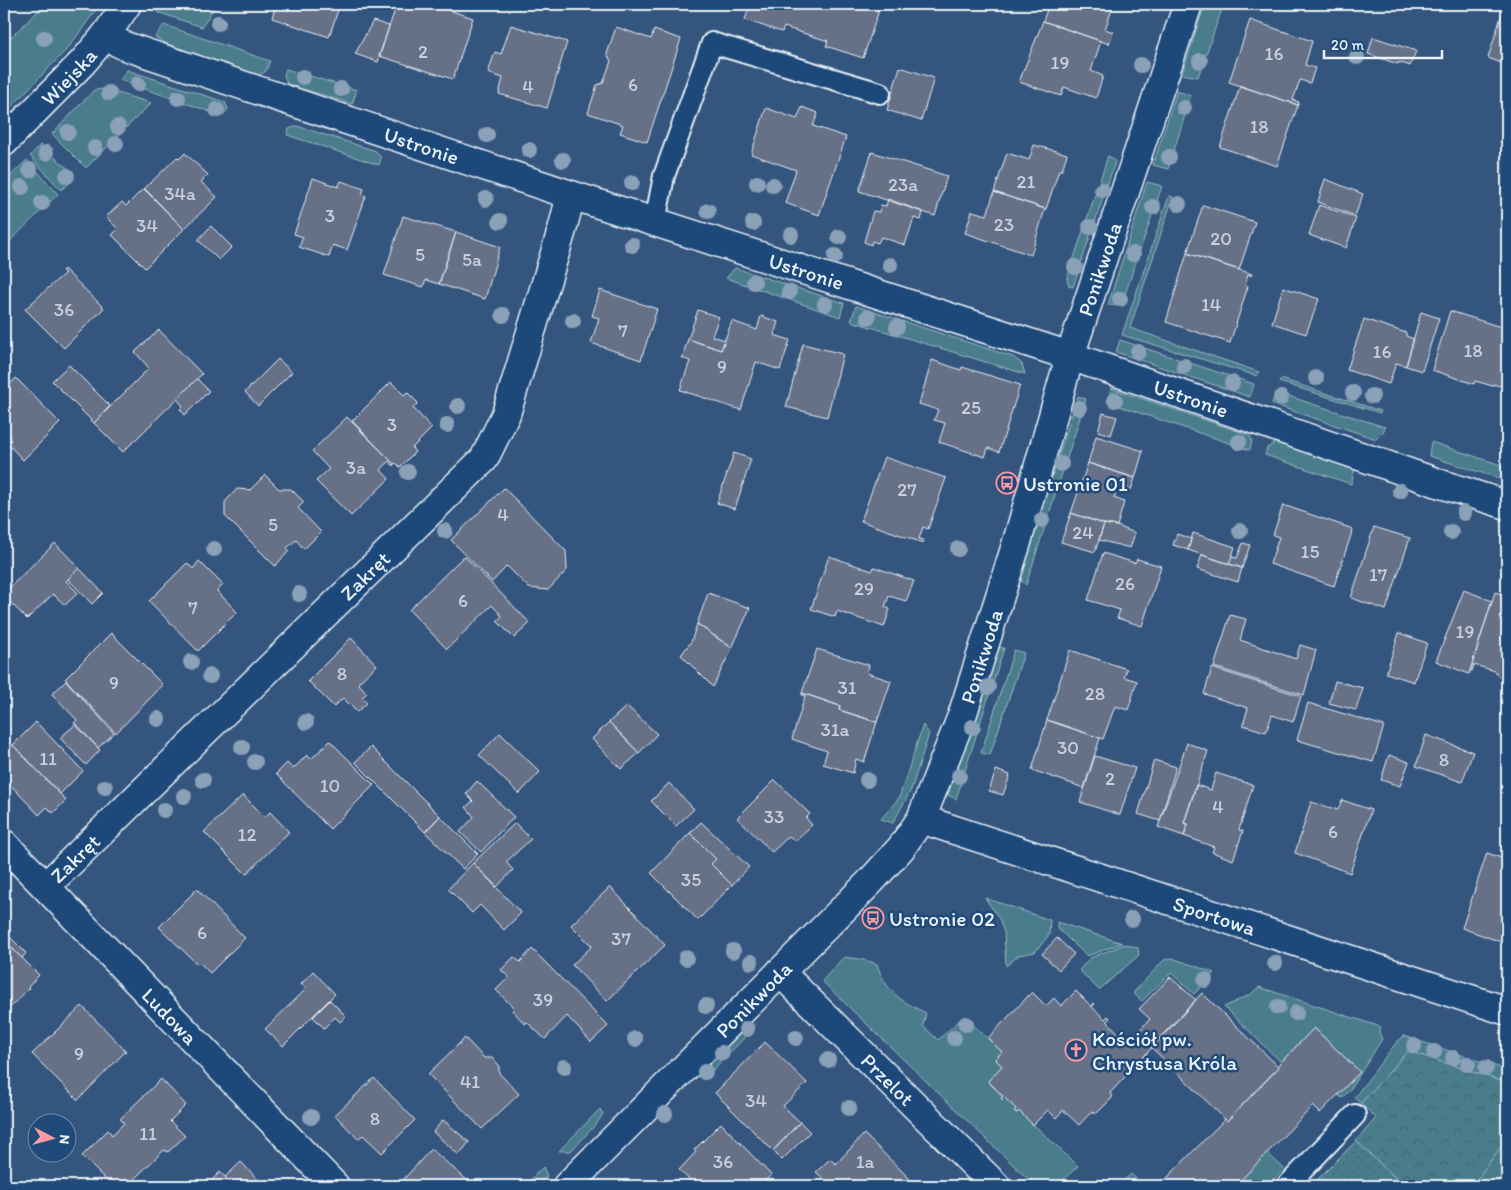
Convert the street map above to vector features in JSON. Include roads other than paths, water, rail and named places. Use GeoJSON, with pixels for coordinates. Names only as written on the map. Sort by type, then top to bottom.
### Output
{"type":"FeatureCollection","features":[{"type":"Feature","properties":{"kind":"street","name":"Wiejska"},"geometry":{"type":"LineString","coordinates":[[4,142],[84,62],[127,4]]}},
{"type":"Feature","properties":{"kind":"street","name":"Ponikwoda"},"geometry":{"type":"LineString","coordinates":[[567,1186],[901,848],[921,819],[962,716],[1017,542],[1070,356],[1188,4]]}},
{"type":"Feature","properties":{"kind":"street","name":"Ustronie"},"geometry":{"type":"LineString","coordinates":[[105,36],[125,46],[571,195],[1070,356],[1441,484],[1507,504]]}},
{"type":"Feature","properties":{"kind":"street","name":"Zakręt"},"geometry":{"type":"LineString","coordinates":[[46,886],[484,459],[506,414],[571,195]]}},
{"type":"Feature","properties":{"kind":"street","name":"Sportowa"},"geometry":{"type":"LineString","coordinates":[[921,819],[1507,1011]]}},
{"type":"Feature","properties":{"kind":"street","name":"Ludowa"},"geometry":{"type":"LineString","coordinates":[[4,844],[335,1186]]}},
{"type":"Feature","properties":{"kind":"street","name":"Przelot"},"geometry":{"type":"LineString","coordinates":[[780,972],[996,1186]]}},
{"type":"Feature","properties":{"kind":"lane"},"geometry":{"type":"LineString","coordinates":[[655,222],[664,176],[712,43],[880,92]]}},
{"type":"Feature","properties":{"kind":"lane"},"geometry":{"type":"LineString","coordinates":[[1286,1186],[1355,1115]]}},
{"type":"Feature","properties":{"kind":"place","name":"Ustronie 01"},"geometry":{"type":"Point","coordinates":[1007,483]}},
{"type":"Feature","properties":{"kind":"place","name":"Ustronie 02"},"geometry":{"type":"Point","coordinates":[873,918]}},
{"type":"Feature","properties":{"kind":"place","name":"Kościół pw. Chrystusa Króla"},"geometry":{"type":"Point","coordinates":[1076,1050]}}]}
